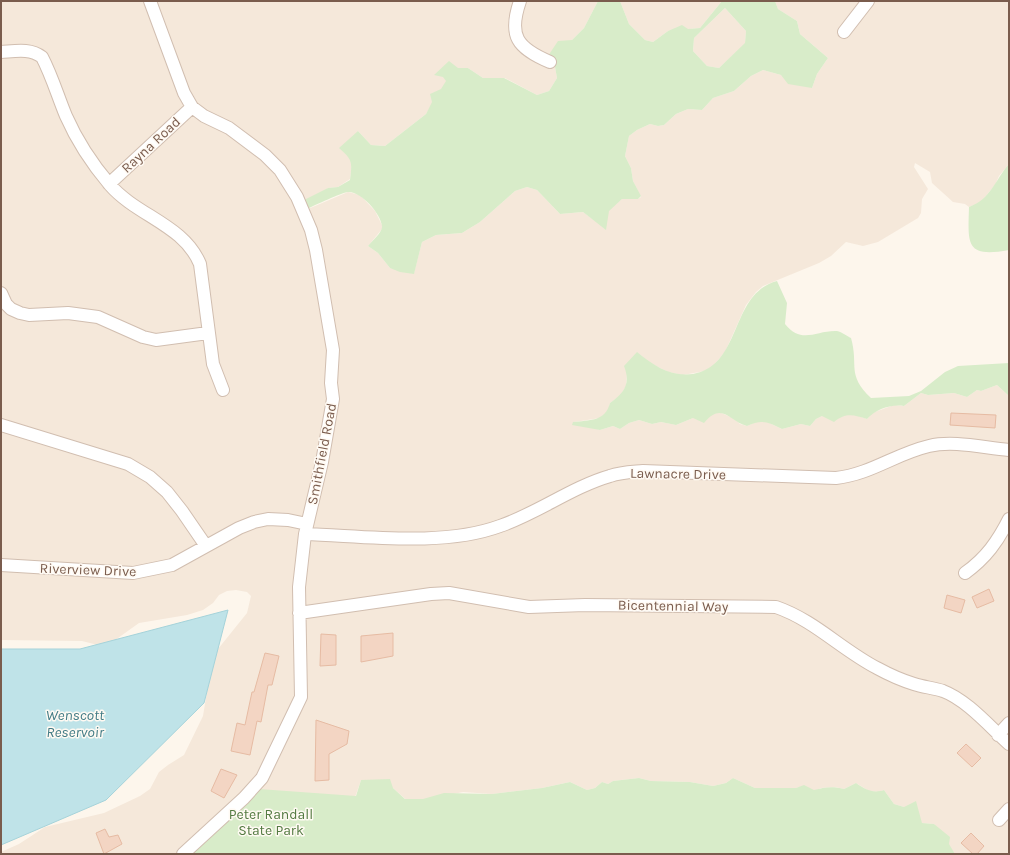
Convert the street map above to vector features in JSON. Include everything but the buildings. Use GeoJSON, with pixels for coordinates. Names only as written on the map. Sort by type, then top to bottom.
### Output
{"type":"FeatureCollection","features":[{"type":"Feature","properties":{"kind":"street","name":"Smithfield Road"},"geometry":{"type":"LineString","coordinates":[[150,1],[184,93],[192,107],[204,116],[229,128],[265,155],[280,170],[297,197],[311,230],[324,289],[332,350],[333,399],[322,462],[306,529],[299,587],[301,697],[262,778],[244,798],[183,854]]}},
{"type":"Feature","properties":{"kind":"street"},"geometry":{"type":"LineString","coordinates":[[520,1],[514,23],[518,42],[532,54],[550,62]]}},
{"type":"Feature","properties":{"kind":"street"},"geometry":{"type":"LineString","coordinates":[[844,32],[868,1]]}},
{"type":"Feature","properties":{"kind":"street"},"geometry":{"type":"LineString","coordinates":[[1,52],[26,50],[35,52],[42,57],[67,117],[86,152],[109,184],[132,206],[180,236],[196,254],[200,264],[213,364],[223,390]]}},
{"type":"Feature","properties":{"kind":"street","name":"Rayna Road"},"geometry":{"type":"LineString","coordinates":[[109,184],[192,107]]}},
{"type":"Feature","properties":{"kind":"street"},"geometry":{"type":"LineString","coordinates":[[1,292],[6,304],[11,309],[29,315],[68,313],[98,317],[143,337],[156,340],[208,333]]}},
{"type":"Feature","properties":{"kind":"street"},"geometry":{"type":"LineString","coordinates":[[1,425],[128,464],[150,477],[167,492],[206,546]]}},
{"type":"Feature","properties":{"kind":"street","name":"Lawnacre Drive"},"geometry":{"type":"LineString","coordinates":[[306,529],[374,539],[463,535],[500,527],[544,508],[601,479],[624,473],[643,471],[836,478],[865,472],[894,458],[937,444],[1009,450]]}},
{"type":"Feature","properties":{"kind":"street","name":"Riverview Drive"},"geometry":{"type":"LineString","coordinates":[[1,565],[109,573],[133,573],[172,565],[239,528],[254,522],[268,519],[288,520],[306,529]]}},
{"type":"Feature","properties":{"kind":"street"},"geometry":{"type":"LineString","coordinates":[[965,573],[980,562],[989,552],[1009,519]]}},
{"type":"Feature","properties":{"kind":"street","name":"Bicentennial Way"},"geometry":{"type":"LineString","coordinates":[[299,613],[431,594],[449,593],[528,607],[585,605],[776,607],[789,612],[816,627],[877,669],[913,683],[943,691],[959,700],[1009,744]]}},
{"type":"Feature","properties":{"kind":"street"},"geometry":{"type":"LineString","coordinates":[[998,735],[1009,723]]}},
{"type":"Feature","properties":{"kind":"street"},"geometry":{"type":"LineString","coordinates":[[999,820],[1009,809]]}},
{"type":"Feature","properties":{"kind":"shaded area"},"geometry":{"type":"Polygon","coordinates":[[[1,1],[598,1],[584,28],[572,40],[546,59],[555,67],[557,78],[549,91],[537,95],[505,78],[483,78],[468,68],[430,107],[426,114],[385,146],[371,145],[358,131],[350,157],[352,163],[350,179],[338,187],[328,188],[308,209],[348,192],[360,195],[375,211],[382,225],[382,229],[368,246],[378,253],[390,268],[414,273],[422,242],[436,235],[462,233],[480,222],[515,191],[527,187],[537,190],[560,214],[583,212],[595,221],[622,199],[638,199],[641,197],[633,181],[631,168],[625,156],[629,136],[637,130],[650,124],[658,126],[664,125],[676,114],[688,109],[702,110],[713,98],[734,91],[751,76],[763,70],[781,75],[812,88],[817,74],[828,58],[800,34],[797,21],[778,9],[775,1],[1009,1],[1009,164],[999,176],[995,185],[980,203],[969,207],[965,204],[953,202],[932,183],[930,172],[915,163],[914,167],[928,189],[922,199],[921,213],[918,218],[878,242],[863,246],[846,242],[831,256],[819,263],[763,286],[756,292],[746,305],[725,352],[713,366],[705,371],[683,375],[668,372],[650,363],[638,353],[627,373],[626,386],[621,395],[610,403],[608,412],[600,418],[574,422],[600,430],[613,426],[620,429],[629,423],[639,420],[652,424],[661,422],[676,425],[693,418],[719,412],[733,418],[740,424],[747,426],[756,422],[765,421],[782,429],[801,424],[810,426],[816,419],[822,416],[840,417],[850,413],[867,419],[872,413],[894,405],[904,406],[921,393],[928,395],[954,393],[967,397],[977,390],[981,391],[997,385],[1009,396],[1009,854],[955,854],[934,824],[922,823],[904,807],[894,804],[884,790],[879,792],[869,791],[856,783],[844,789],[835,787],[821,788],[814,791],[804,786],[796,788],[755,788],[733,778],[726,783],[713,786],[690,782],[651,781],[639,778],[613,781],[608,784],[602,782],[595,788],[587,790],[570,782],[542,788],[492,794],[463,792],[410,803],[393,788],[361,780],[351,809],[183,854],[1,854],[1,852],[19,844],[45,827],[104,813],[140,796],[150,789],[159,772],[184,755],[203,716],[212,661],[218,649],[247,613],[251,596],[247,592],[236,590],[227,591],[219,595],[213,603],[203,610],[187,615],[139,623],[111,643],[102,646],[82,641],[1,640],[1,1]]]}},
{"type":"Feature","properties":{"kind":"shaded area"},"geometry":{"type":"Polygon","coordinates":[[[620,1],[722,1],[700,28],[668,31],[653,42],[645,40],[629,24],[620,1]]]}},
{"type":"Feature","properties":{"kind":"shaded area"},"geometry":{"type":"Polygon","coordinates":[[[725,8],[746,31],[745,44],[719,68],[707,66],[693,51],[694,38],[725,8]]]}},
{"type":"Feature","properties":{"kind":"green space"},"geometry":{"type":"Polygon","coordinates":[[[598,1],[620,1],[629,24],[645,40],[653,42],[668,31],[682,25],[688,29],[700,28],[722,1],[775,1],[778,9],[797,21],[800,34],[828,58],[817,74],[812,88],[788,84],[781,75],[763,70],[751,76],[734,91],[713,98],[702,110],[688,109],[676,114],[664,125],[658,126],[650,124],[637,130],[629,136],[625,156],[631,168],[633,181],[641,196],[638,199],[622,199],[609,211],[606,230],[583,212],[560,214],[537,190],[527,187],[515,191],[480,222],[462,233],[436,235],[422,242],[414,274],[400,272],[390,268],[378,253],[368,246],[379,234],[382,226],[378,215],[370,204],[359,195],[348,192],[307,209],[304,200],[328,188],[338,187],[350,180],[351,165],[349,159],[339,148],[358,131],[371,145],[385,146],[426,114],[432,102],[430,94],[441,89],[446,81],[443,77],[434,75],[449,61],[458,68],[468,68],[483,78],[504,78],[537,95],[549,91],[557,78],[555,67],[546,59],[558,41],[572,40],[584,28],[598,1]],[[725,8],[694,38],[693,51],[707,66],[719,68],[745,43],[746,31],[725,8]]]}},
{"type":"Feature","properties":{"kind":"green space"},"geometry":{"type":"Polygon","coordinates":[[[1009,164],[1009,250],[984,252],[977,250],[972,245],[970,239],[969,207],[976,204],[988,194],[1009,164]]]}},
{"type":"Feature","properties":{"kind":"green space"},"geometry":{"type":"Polygon","coordinates":[[[777,281],[787,303],[785,324],[791,330],[797,334],[803,335],[837,331],[851,338],[858,382],[871,398],[909,396],[921,391],[945,372],[958,366],[1009,363],[1009,396],[997,385],[981,391],[977,390],[967,397],[954,393],[928,395],[921,393],[904,406],[884,408],[875,412],[867,419],[850,415],[842,417],[834,422],[822,416],[816,419],[810,426],[801,424],[782,429],[765,422],[747,426],[741,424],[726,414],[721,413],[716,413],[704,423],[693,418],[676,425],[661,422],[652,424],[639,420],[629,423],[620,429],[613,426],[600,430],[572,425],[573,422],[596,419],[604,414],[610,403],[619,396],[625,388],[627,378],[624,366],[637,352],[656,366],[677,374],[693,374],[709,368],[720,358],[729,344],[751,300],[762,288],[777,281]]]}},
{"type":"Feature","properties":{"kind":"green space","name":"Peter Randall State Park"},"geometry":{"type":"Polygon","coordinates":[[[639,778],[651,781],[690,782],[713,786],[726,783],[733,778],[755,788],[796,788],[804,785],[814,790],[829,787],[844,789],[856,783],[873,791],[884,790],[894,804],[904,807],[916,801],[922,823],[934,824],[950,837],[949,844],[955,854],[183,854],[259,789],[356,796],[361,780],[390,779],[393,788],[405,799],[423,799],[444,793],[492,794],[542,788],[570,782],[587,790],[595,788],[602,782],[608,784],[613,781],[639,778]]]}},
{"type":"Feature","properties":{"kind":"water","name":"Wenscott Reservoir"},"geometry":{"type":"Polygon","coordinates":[[[228,610],[204,703],[106,800],[1,845],[1,649],[80,649],[228,610]]]}}]}
